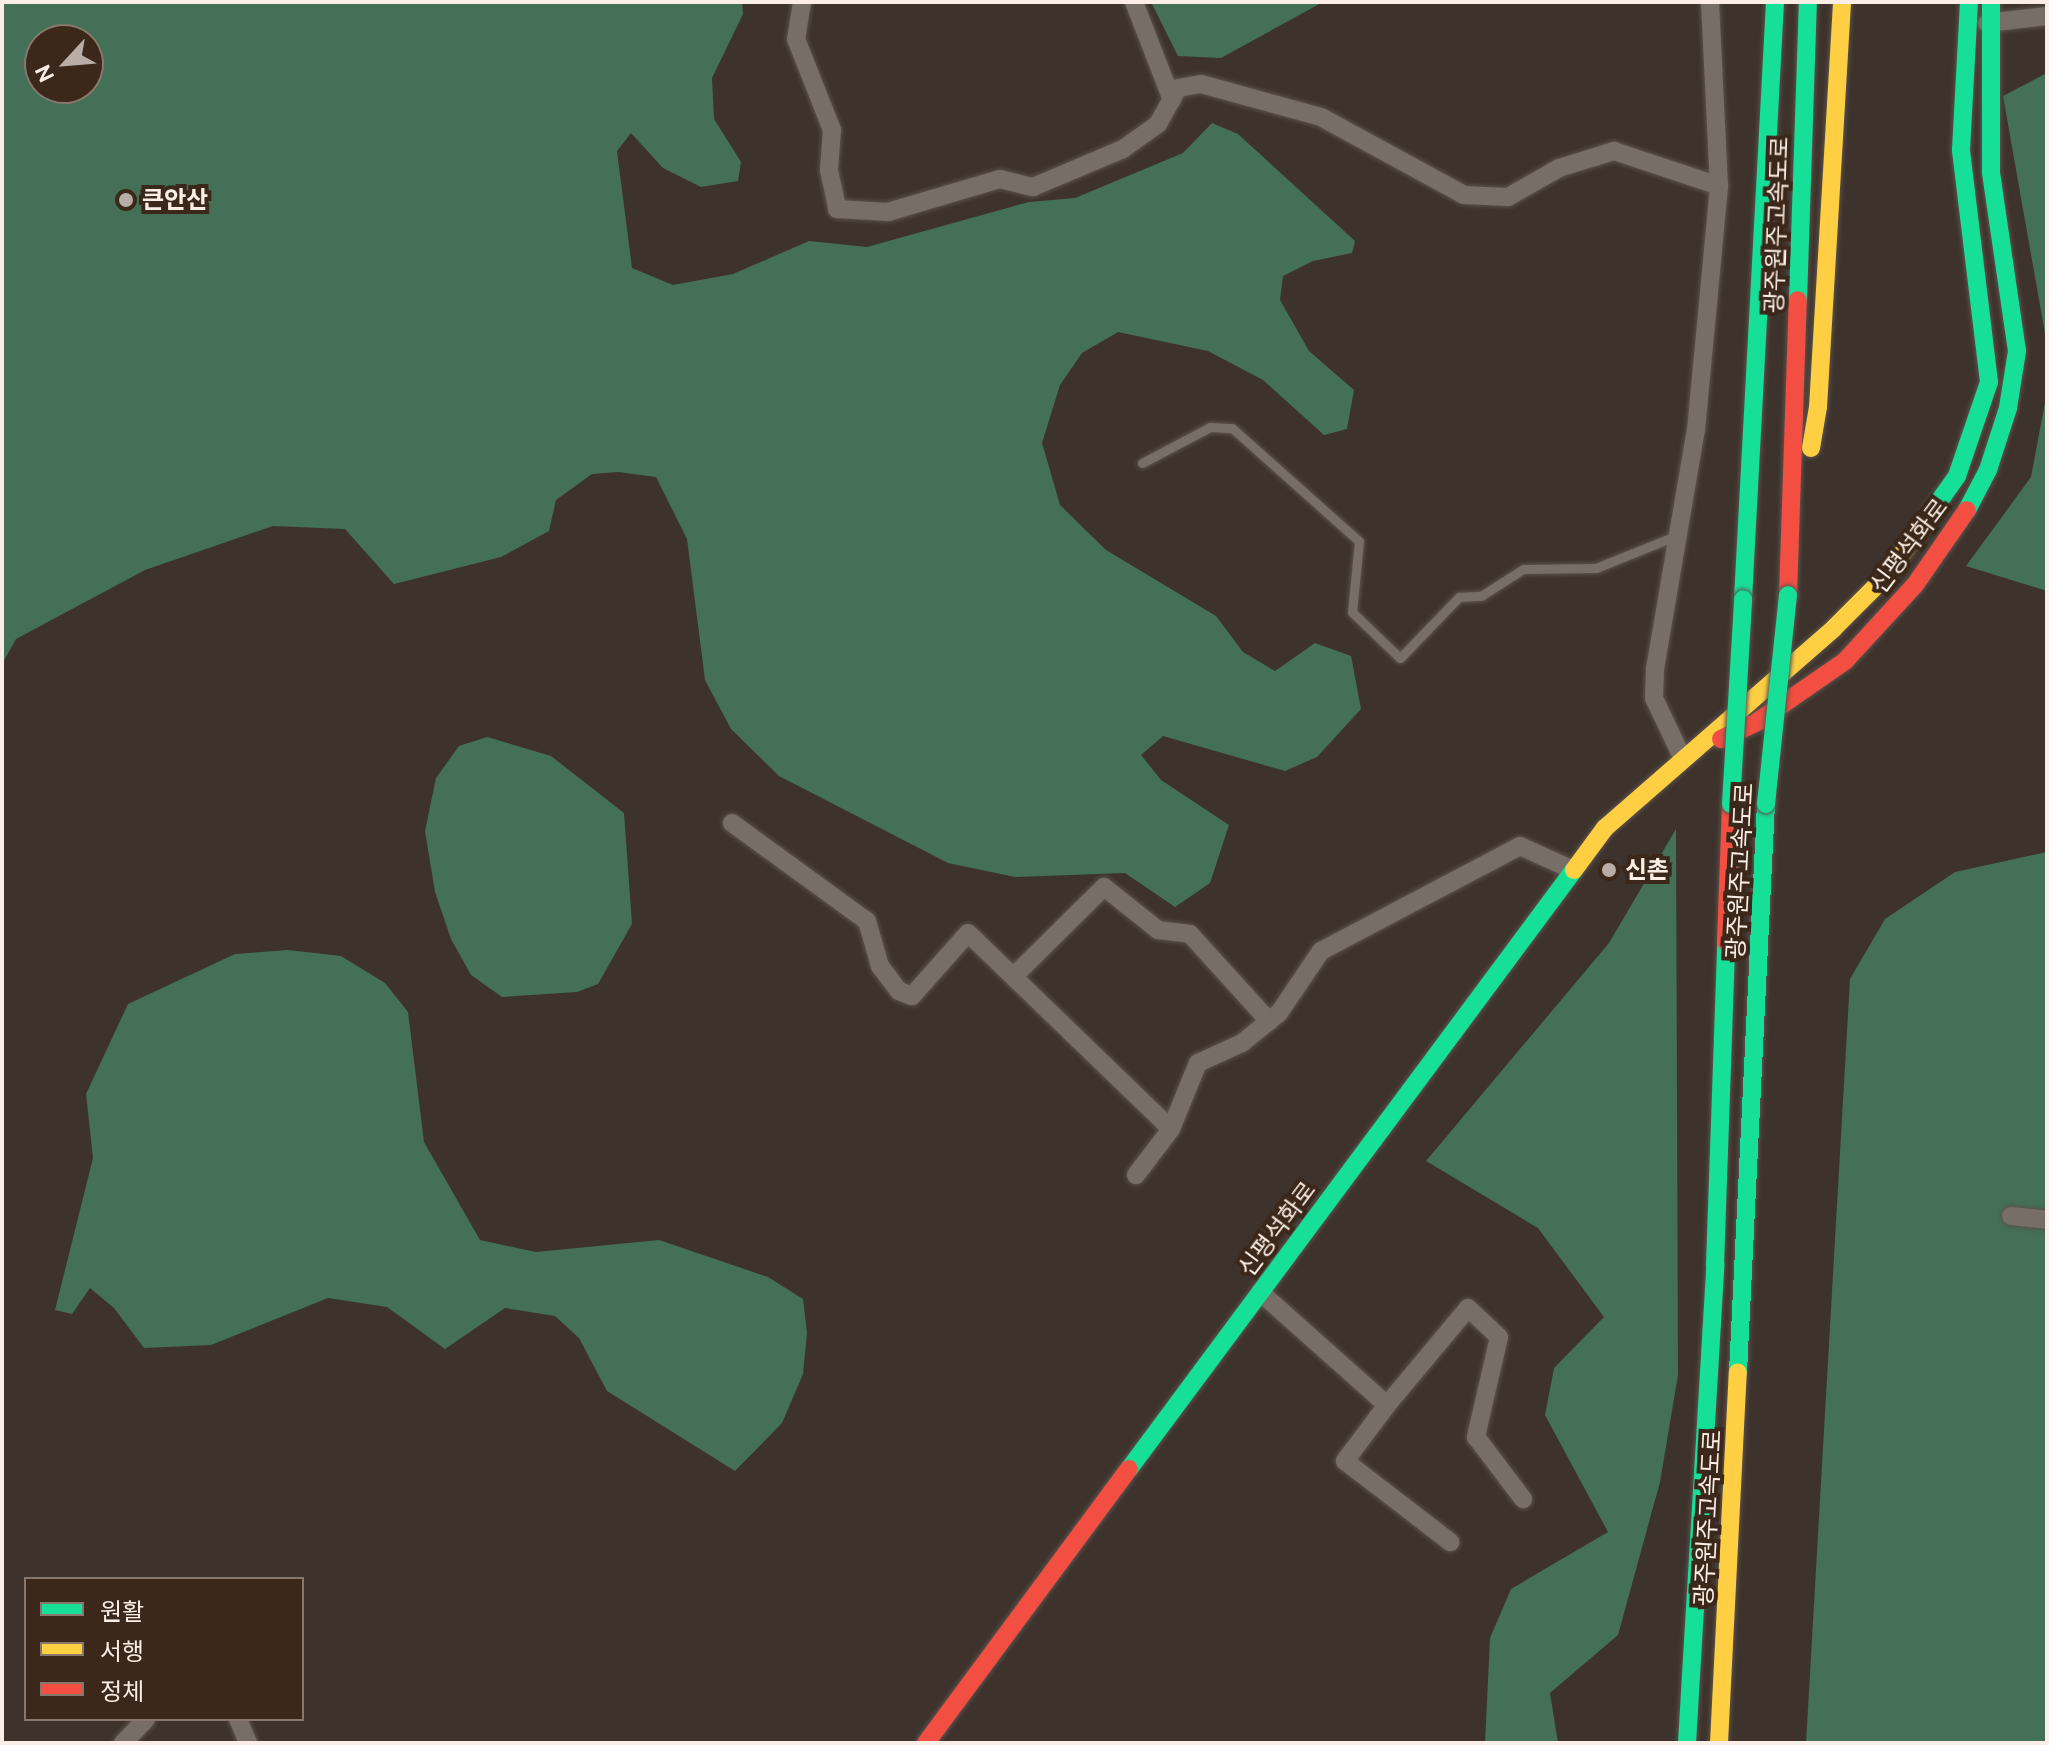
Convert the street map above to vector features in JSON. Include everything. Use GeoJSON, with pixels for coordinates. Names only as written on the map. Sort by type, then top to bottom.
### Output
{"type":"FeatureCollection","features":[{"type":"Feature","properties":{"kind":"main road","name":"광주원주고속도로"},"geometry":{"type":"LineString","coordinates":[[1687,1743],[1715,1265],[1731,804],[1775,2]]}},
{"type":"Feature","properties":{"kind":"main road","name":"광주원주고속도로"},"geometry":{"type":"LineString","coordinates":[[1719,1743],[1766,804],[1790,558],[1808,2]]}},
{"type":"Feature","properties":{"kind":"main road"},"geometry":{"type":"LineString","coordinates":[[1790,558],[1818,407],[1842,2]]}},
{"type":"Feature","properties":{"kind":"main road","name":"신평석화로"},"geometry":{"type":"LineString","coordinates":[[926,1743],[1605,828],[1682,757],[1834,628],[1888,574],[1957,476],[1989,382],[1961,150],[1969,2]]}},
{"type":"Feature","properties":{"kind":"main road","name":"신평석화로"},"geometry":{"type":"LineString","coordinates":[[1682,757],[1757,722],[1845,661],[1915,585],[1957,529],[1988,470],[2008,408],[2017,351],[1991,172],[1987,23],[1991,2]]}},
{"type":"Feature","properties":{"kind":"street"},"geometry":{"type":"LineString","coordinates":[[802,2],[796,39],[832,130],[829,170],[837,209],[888,212],[1000,179],[1033,187],[1123,149],[1158,124],[1178,88],[1201,84],[1321,117],[1464,195],[1508,197],[1559,168],[1614,151],[1719,186]]}},
{"type":"Feature","properties":{"kind":"street"},"geometry":{"type":"LineString","coordinates":[[1134,2],[1172,100]]}},
{"type":"Feature","properties":{"kind":"street"},"geometry":{"type":"LineString","coordinates":[[1682,757],[1654,698],[1696,430],[1719,186],[1710,2]]}},
{"type":"Feature","properties":{"kind":"street"},"geometry":{"type":"LineString","coordinates":[[1987,23],[2047,16]]}},
{"type":"Feature","properties":{"kind":"street"},"geometry":{"type":"LineString","coordinates":[[732,823],[867,921],[880,966],[899,991],[912,996],[968,933],[1015,975],[1171,1129]]}},
{"type":"Feature","properties":{"kind":"street"},"geometry":{"type":"LineString","coordinates":[[1136,1175],[1171,1129],[1198,1063],[1242,1043],[1269,1021],[1321,951],[1520,846],[1573,870]]}},
{"type":"Feature","properties":{"kind":"street"},"geometry":{"type":"LineString","coordinates":[[1015,975],[1104,887],[1158,930],[1190,934],[1269,1021]]}},
{"type":"Feature","properties":{"kind":"street"},"geometry":{"type":"LineString","coordinates":[[2011,1216],[2047,1220]]}},
{"type":"Feature","properties":{"kind":"street"},"geometry":{"type":"LineString","coordinates":[[1260,1292],[1387,1405]]}},
{"type":"Feature","properties":{"kind":"street"},"geometry":{"type":"LineString","coordinates":[[1450,1542],[1345,1461],[1468,1308],[1499,1337],[1476,1437],[1523,1499]]}},
{"type":"Feature","properties":{"kind":"street"},"geometry":{"type":"LineString","coordinates":[[123,1743],[144,1721]]}},
{"type":"Feature","properties":{"kind":"street"},"geometry":{"type":"LineString","coordinates":[[239,1721],[248,1743]]}},
{"type":"Feature","properties":{"kind":"lane"},"geometry":{"type":"LineString","coordinates":[[1142,463],[1210,427],[1232,428],[1359,541],[1352,612],[1400,658],[1459,597],[1481,596],[1523,569],[1596,568],[1678,535]]}},
{"type":"Feature","properties":{"kind":"green space"},"geometry":{"type":"Polygon","coordinates":[[[2,2],[742,2],[743,14],[712,78],[714,119],[741,162],[738,181],[701,187],[663,168],[631,133],[617,151],[632,268],[673,285],[733,274],[809,241],[867,247],[1029,202],[1075,198],[1183,153],[1212,123],[1238,134],[1355,241],[1352,253],[1313,261],[1283,276],[1280,300],[1309,351],[1354,390],[1347,429],[1324,435],[1263,380],[1208,351],[1118,332],[1082,353],[1060,385],[1042,443],[1060,505],[1106,550],[1216,616],[1243,652],[1275,671],[1315,643],[1351,656],[1361,709],[1317,757],[1285,771],[1163,736],[1141,755],[1161,780],[1229,825],[1210,883],[1175,907],[1125,873],[1015,877],[948,863],[779,776],[731,729],[705,680],[687,539],[656,477],[618,472],[592,474],[556,500],[549,531],[501,557],[394,584],[345,529],[273,526],[145,570],[16,639],[2,664],[2,2]]]}},
{"type":"Feature","properties":{"kind":"green space"},"geometry":{"type":"Polygon","coordinates":[[[1151,2],[1323,2],[1221,58],[1178,56],[1151,2]]]}},
{"type":"Feature","properties":{"kind":"green space"},"geometry":{"type":"Polygon","coordinates":[[[2047,73],[2047,345],[2003,96],[2047,73]]]}},
{"type":"Feature","properties":{"kind":"green space"},"geometry":{"type":"Polygon","coordinates":[[[2047,392],[2047,591],[1966,566],[2031,477],[2047,392]]]}},
{"type":"Feature","properties":{"kind":"green space"},"geometry":{"type":"Polygon","coordinates":[[[487,737],[551,756],[624,813],[632,924],[598,984],[577,992],[502,997],[471,975],[451,939],[435,892],[425,831],[436,778],[459,746],[487,737]]]}},
{"type":"Feature","properties":{"kind":"green space"},"geometry":{"type":"Polygon","coordinates":[[[1676,829],[1678,1375],[1660,1482],[1618,1635],[1550,1693],[1558,1743],[1485,1743],[1490,1638],[1511,1589],[1608,1532],[1545,1415],[1554,1368],[1604,1317],[1538,1228],[1426,1161],[1609,943],[1676,829]]]}},
{"type":"Feature","properties":{"kind":"green space"},"geometry":{"type":"Polygon","coordinates":[[[2047,852],[2047,1743],[1806,1743],[1850,979],[1885,919],[1955,872],[2047,852]]]}},
{"type":"Feature","properties":{"kind":"green space"},"geometry":{"type":"Polygon","coordinates":[[[288,950],[341,956],[385,983],[408,1012],[424,1142],[480,1240],[536,1252],[659,1240],[768,1277],[803,1299],[807,1333],[803,1374],[782,1423],[735,1471],[607,1391],[579,1338],[555,1316],[505,1308],[445,1349],[387,1307],[328,1298],[211,1345],[144,1348],[114,1308],[90,1288],[72,1314],[55,1310],[93,1158],[86,1094],[128,1004],[235,954],[288,950]]]}},
{"type":"Feature","properties":{"kind":"traffic: fast"},"geometry":{"type":"LineString","coordinates":[[1743,599],[1775,2]]}},
{"type":"Feature","properties":{"kind":"traffic: fast"},"geometry":{"type":"LineString","coordinates":[[1798,300],[1808,2]]}},
{"type":"Feature","properties":{"kind":"traffic: fast"},"geometry":{"type":"LineString","coordinates":[[1908,545],[1957,476],[1989,382],[1961,150],[1969,2]]}},
{"type":"Feature","properties":{"kind":"traffic: fast"},"geometry":{"type":"LineString","coordinates":[[1967,510],[1988,470],[2008,408],[2017,351],[1991,172],[1991,2]]}},
{"type":"Feature","properties":{"kind":"traffic: fast"},"geometry":{"type":"LineString","coordinates":[[1766,804],[1788,595]]}},
{"type":"Feature","properties":{"kind":"traffic: fast"},"geometry":{"type":"LineString","coordinates":[[1731,804],[1743,599]]}},
{"type":"Feature","properties":{"kind":"traffic: fast"},"geometry":{"type":"LineString","coordinates":[[1738,1372],[1766,804]]}},
{"type":"Feature","properties":{"kind":"traffic: fast"},"geometry":{"type":"LineString","coordinates":[[1129,1469],[1574,870]]}},
{"type":"Feature","properties":{"kind":"traffic: fast"},"geometry":{"type":"LineString","coordinates":[[1687,1743],[1715,1265],[1726,942]]}},
{"type":"Feature","properties":{"kind":"traffic: slow"},"geometry":{"type":"LineString","coordinates":[[1811,448],[1818,407],[1842,2]]}},
{"type":"Feature","properties":{"kind":"traffic: slow"},"geometry":{"type":"LineString","coordinates":[[1574,870],[1605,828],[1834,628],[1888,574],[1908,545]]}},
{"type":"Feature","properties":{"kind":"traffic: slow"},"geometry":{"type":"LineString","coordinates":[[1719,1743],[1738,1372]]}},
{"type":"Feature","properties":{"kind":"traffic: jam"},"geometry":{"type":"LineString","coordinates":[[1788,595],[1798,300]]}},
{"type":"Feature","properties":{"kind":"traffic: jam"},"geometry":{"type":"LineString","coordinates":[[1721,739],[1757,722],[1845,661],[1915,585],[1967,510]]}},
{"type":"Feature","properties":{"kind":"traffic: jam"},"geometry":{"type":"LineString","coordinates":[[1726,942],[1731,804]]}},
{"type":"Feature","properties":{"kind":"traffic: jam"},"geometry":{"type":"LineString","coordinates":[[926,1743],[1129,1469]]}},
{"type":"Feature","properties":{"kind":"place","name":"큰안산"},"geometry":{"type":"Point","coordinates":[126,200]}},
{"type":"Feature","properties":{"kind":"place","name":"신촌"},"geometry":{"type":"Point","coordinates":[1609,870]}}]}
